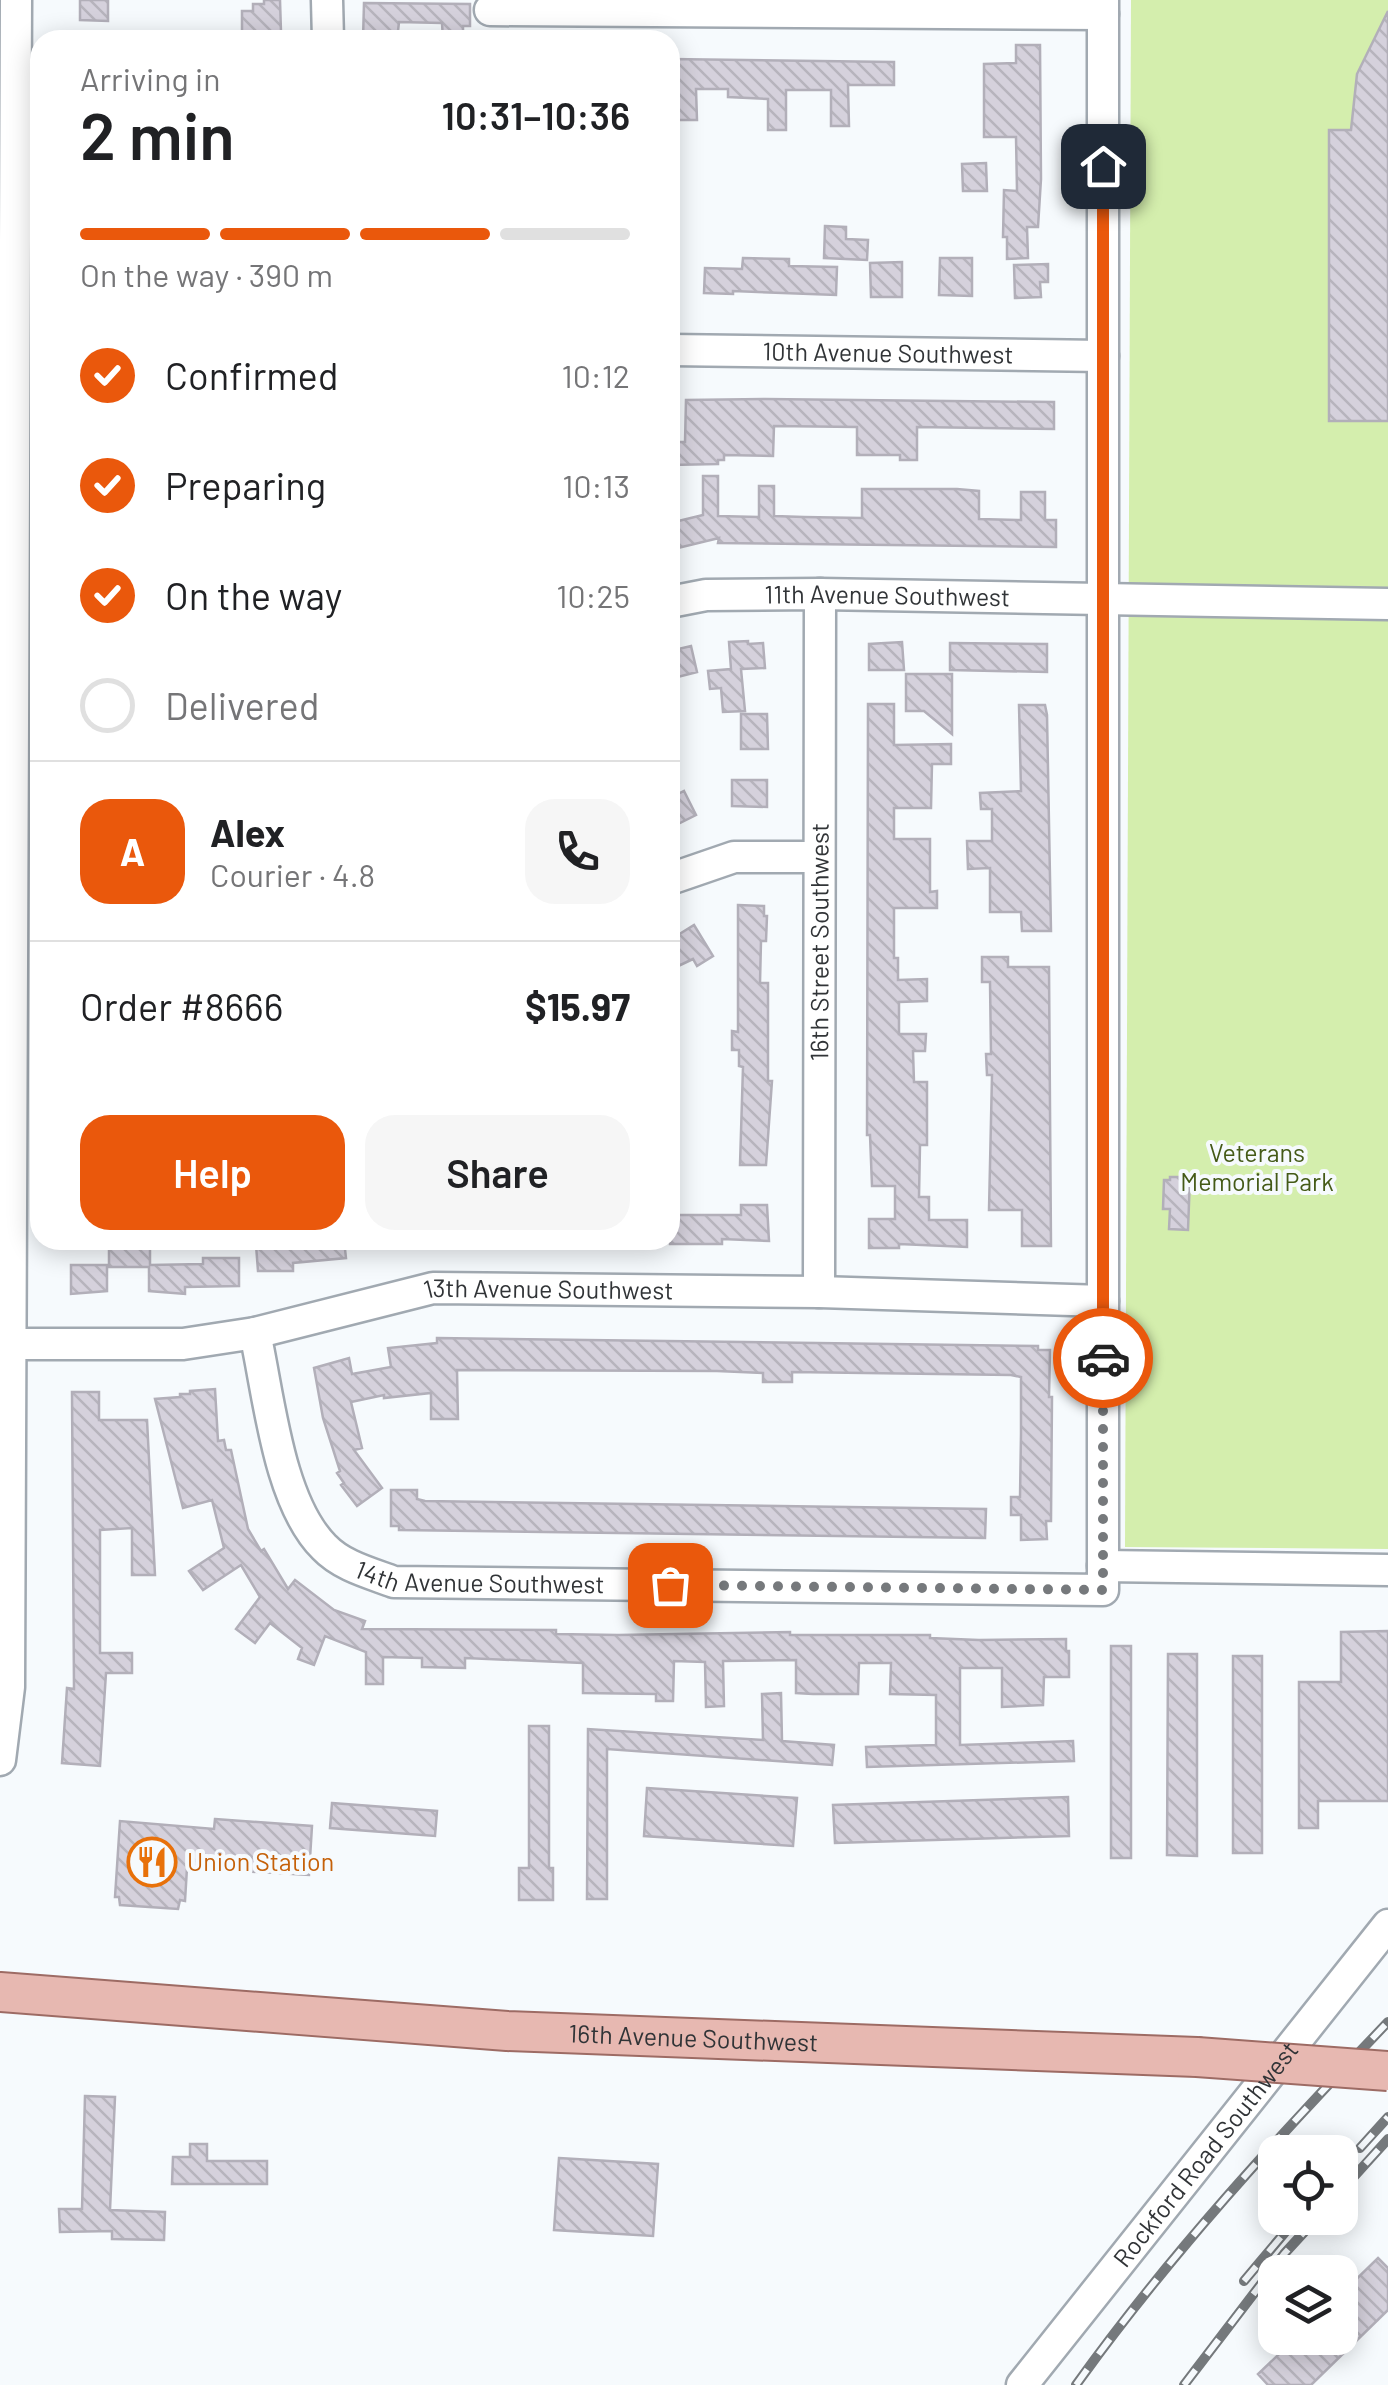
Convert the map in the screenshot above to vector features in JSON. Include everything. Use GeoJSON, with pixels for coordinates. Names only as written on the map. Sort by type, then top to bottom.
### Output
{"type":"FeatureCollection","features":[{"type":"Feature","properties":{"kind":"main road","name":"16th Avenue Southwest"},"geometry":{"type":"LineString","coordinates":[[0,1992],[507,2031],[1197,2057],[1388,2072]]}},
{"type":"Feature","properties":{"kind":"street"},"geometry":{"type":"LineString","coordinates":[[328,0],[328,30]]}},
{"type":"Feature","properties":{"kind":"street"},"geometry":{"type":"LineString","coordinates":[[490,10],[1103,7],[1103,1566],[1388,1570]]}},
{"type":"Feature","properties":{"kind":"street"},"geometry":{"type":"LineString","coordinates":[[0,1760],[8,1705],[5,1344],[26,1092],[28,341],[11,19]]}},
{"type":"Feature","properties":{"kind":"street","name":"10th Avenue Southwest"},"geometry":{"type":"LineString","coordinates":[[680,350],[1103,356]]}},
{"type":"Feature","properties":{"kind":"street","name":"11th Avenue Southwest"},"geometry":{"type":"LineString","coordinates":[[680,600],[706,595],[820,594],[1388,604]]}},
{"type":"Feature","properties":{"kind":"street","name":"16th Street Southwest"},"geometry":{"type":"LineString","coordinates":[[819,1292],[820,594]]}},
{"type":"Feature","properties":{"kind":"street"},"geometry":{"type":"LineString","coordinates":[[680,876],[734,857],[820,857]]}},
{"type":"Feature","properties":{"kind":"street","name":"13th Avenue Southwest"},"geometry":{"type":"LineString","coordinates":[[5,1344],[183,1344],[255,1333],[433,1288],[819,1292],[1103,1301]]}},
{"type":"Feature","properties":{"kind":"street","name":"14th Avenue Southwest"},"geometry":{"type":"LineString","coordinates":[[255,1333],[286,1478],[300,1518],[326,1550],[356,1569],[394,1582],[1103,1590],[1103,1566]]}},
{"type":"Feature","properties":{"kind":"street","name":"Rockford Road Southwest"},"geometry":{"type":"LineString","coordinates":[[1022,2385],[1388,1924]]}},
{"type":"Feature","properties":{"kind":"green space","name":"Veterans Memorial Park"},"geometry":{"type":"Polygon","coordinates":[[[1131,0],[1388,0],[1388,1549],[1125,1547],[1131,0]]]}},
{"type":"Feature","properties":{"kind":"building"},"geometry":{"type":"Polygon","coordinates":[[[80,0],[108,0],[108,21],[80,20],[80,0]]]}},
{"type":"Feature","properties":{"kind":"building"},"geometry":{"type":"Polygon","coordinates":[[[264,0],[280,0],[281,30],[242,30],[242,11],[253,11],[253,4],[264,4],[264,0]]]}},
{"type":"Feature","properties":{"kind":"building"},"geometry":{"type":"Polygon","coordinates":[[[364,3],[470,4],[470,26],[463,26],[463,30],[442,30],[442,23],[399,22],[398,30],[363,30],[364,3]]]}},
{"type":"Feature","properties":{"kind":"building"},"geometry":{"type":"Polygon","coordinates":[[[1388,11],[1388,421],[1329,421],[1329,130],[1351,130],[1357,74],[1388,11]]]}},
{"type":"Feature","properties":{"kind":"building"},"geometry":{"type":"Polygon","coordinates":[[[1016,45],[1040,45],[1041,179],[1038,227],[1027,227],[1028,258],[1007,259],[1007,237],[1003,237],[1004,190],[1017,191],[1016,137],[984,137],[984,64],[1016,63],[1016,45]]]}},
{"type":"Feature","properties":{"kind":"building"},"geometry":{"type":"Polygon","coordinates":[[[680,59],[894,62],[894,85],[848,85],[849,126],[831,126],[831,90],[786,90],[786,130],[768,130],[768,99],[728,97],[728,89],[696,89],[697,120],[680,120],[680,59]]]}},
{"type":"Feature","properties":{"kind":"building"},"geometry":{"type":"Polygon","coordinates":[[[986,163],[987,191],[963,191],[962,164],[986,163]]]}},
{"type":"Feature","properties":{"kind":"building"},"geometry":{"type":"Polygon","coordinates":[[[825,226],[846,227],[846,239],[868,240],[867,260],[824,258],[825,226]]]}},
{"type":"Feature","properties":{"kind":"building"},"geometry":{"type":"Polygon","coordinates":[[[743,258],[789,259],[789,266],[837,267],[836,295],[704,293],[705,268],[742,269],[743,258]]]}},
{"type":"Feature","properties":{"kind":"building"},"geometry":{"type":"Polygon","coordinates":[[[940,258],[972,258],[972,296],[939,295],[940,258]]]}},
{"type":"Feature","properties":{"kind":"building"},"geometry":{"type":"Polygon","coordinates":[[[902,262],[902,297],[871,297],[870,263],[902,262]]]}},
{"type":"Feature","properties":{"kind":"building"},"geometry":{"type":"Polygon","coordinates":[[[1048,264],[1048,282],[1040,282],[1041,297],[1015,298],[1014,265],[1048,264]]]}},
{"type":"Feature","properties":{"kind":"building"},"geometry":{"type":"Polygon","coordinates":[[[686,400],[1054,402],[1054,429],[917,427],[917,460],[900,460],[900,455],[857,455],[857,427],[774,426],[773,456],[724,455],[718,464],[680,465],[686,400]]]}},
{"type":"Feature","properties":{"kind":"building"},"geometry":{"type":"Polygon","coordinates":[[[703,476],[718,476],[718,516],[759,517],[759,486],[774,486],[774,516],[804,517],[862,518],[862,489],[957,489],[979,491],[979,519],[1021,520],[1021,492],[1045,492],[1045,520],[1056,520],[1056,547],[718,543],[719,538],[680,548],[680,521],[703,515],[703,476]]]}},
{"type":"Feature","properties":{"kind":"building"},"geometry":{"type":"Polygon","coordinates":[[[729,642],[763,643],[765,668],[741,669],[745,711],[723,712],[721,688],[710,689],[708,671],[731,669],[729,642]]]}},
{"type":"Feature","properties":{"kind":"building"},"geometry":{"type":"Polygon","coordinates":[[[902,642],[904,670],[869,670],[869,644],[902,642]]]}},
{"type":"Feature","properties":{"kind":"building"},"geometry":{"type":"Polygon","coordinates":[[[950,643],[1047,644],[1047,672],[950,670],[950,643]]]}},
{"type":"Feature","properties":{"kind":"building"},"geometry":{"type":"Polygon","coordinates":[[[691,646],[697,672],[680,676],[680,649],[691,646]]]}},
{"type":"Feature","properties":{"kind":"building"},"geometry":{"type":"Polygon","coordinates":[[[906,674],[952,674],[952,734],[924,711],[906,711],[906,674]]]}},
{"type":"Feature","properties":{"kind":"building"},"geometry":{"type":"Polygon","coordinates":[[[868,704],[894,704],[894,745],[951,744],[951,764],[932,764],[931,808],[894,808],[894,839],[930,839],[930,892],[937,891],[937,908],[894,908],[894,958],[898,958],[898,980],[927,979],[927,1001],[899,1002],[899,1034],[926,1034],[925,1051],[913,1051],[914,1082],[927,1082],[927,1145],[920,1145],[919,1197],[929,1197],[929,1220],[967,1220],[967,1247],[899,1244],[899,1248],[869,1248],[869,1219],[895,1219],[895,1186],[872,1186],[867,1135],[868,704]]]}},
{"type":"Feature","properties":{"kind":"building"},"geometry":{"type":"Polygon","coordinates":[[[1019,705],[1045,705],[1047,715],[1051,931],[1022,931],[1021,912],[990,912],[990,868],[968,869],[967,841],[992,841],[992,809],[981,809],[980,793],[1021,791],[1019,705]]]}},
{"type":"Feature","properties":{"kind":"building"},"geometry":{"type":"Polygon","coordinates":[[[741,714],[767,714],[768,749],[741,749],[741,714]]]}},
{"type":"Feature","properties":{"kind":"building"},"geometry":{"type":"Polygon","coordinates":[[[732,780],[767,780],[767,807],[732,806],[732,780]]]}},
{"type":"Feature","properties":{"kind":"building"},"geometry":{"type":"Polygon","coordinates":[[[684,791],[696,815],[680,823],[680,793],[684,791]]]}},
{"type":"Feature","properties":{"kind":"building"},"geometry":{"type":"Polygon","coordinates":[[[738,905],[764,906],[767,916],[766,941],[761,941],[760,983],[768,983],[768,1081],[772,1081],[766,1165],[740,1165],[743,1067],[739,1066],[739,1050],[732,1050],[732,1031],[738,1032],[738,905]]]}},
{"type":"Feature","properties":{"kind":"building"},"geometry":{"type":"Polygon","coordinates":[[[694,925],[713,956],[697,966],[693,959],[680,965],[680,934],[694,925]]]}},
{"type":"Feature","properties":{"kind":"building"},"geometry":{"type":"Polygon","coordinates":[[[982,957],[1008,957],[1008,967],[1049,967],[1051,1246],[1022,1246],[1022,1210],[989,1210],[992,1075],[987,1075],[986,1054],[991,1054],[990,982],[982,982],[982,957]]]}},
{"type":"Feature","properties":{"kind":"building"},"geometry":{"type":"Polygon","coordinates":[[[1190,1177],[1188,1230],[1169,1229],[1170,1209],[1163,1209],[1164,1180],[1190,1177]]]}},
{"type":"Feature","properties":{"kind":"building"},"geometry":{"type":"Polygon","coordinates":[[[741,1205],[767,1205],[769,1241],[722,1239],[722,1244],[680,1244],[680,1215],[741,1215],[741,1205]]]}},
{"type":"Feature","properties":{"kind":"building"},"geometry":{"type":"Polygon","coordinates":[[[109,1250],[150,1250],[150,1265],[203,1264],[203,1258],[239,1258],[239,1286],[185,1287],[185,1294],[149,1291],[149,1267],[109,1267],[109,1250]]]}},
{"type":"Feature","properties":{"kind":"building"},"geometry":{"type":"Polygon","coordinates":[[[256,1250],[345,1250],[346,1258],[293,1263],[293,1271],[258,1271],[256,1250]]]}},
{"type":"Feature","properties":{"kind":"building"},"geometry":{"type":"Polygon","coordinates":[[[71,1265],[107,1265],[107,1291],[71,1294],[71,1265]]]}},
{"type":"Feature","properties":{"kind":"building"},"geometry":{"type":"Polygon","coordinates":[[[437,1338],[1038,1346],[1038,1350],[1050,1350],[1051,1521],[1046,1521],[1047,1539],[1021,1540],[1021,1515],[1011,1515],[1011,1497],[1020,1497],[1021,1377],[1011,1375],[792,1372],[792,1382],[763,1382],[763,1373],[717,1371],[457,1370],[458,1419],[431,1419],[431,1393],[384,1395],[351,1402],[362,1448],[354,1450],[382,1488],[357,1506],[337,1473],[340,1471],[323,1418],[314,1368],[349,1358],[352,1374],[391,1367],[388,1348],[437,1343],[437,1338]]]}},
{"type":"Feature","properties":{"kind":"building"},"geometry":{"type":"Polygon","coordinates":[[[215,1389],[218,1441],[224,1440],[226,1450],[231,1450],[248,1529],[261,1551],[264,1549],[288,1589],[295,1580],[334,1610],[365,1621],[362,1629],[556,1630],[556,1634],[618,1635],[790,1632],[979,1640],[1066,1639],[1069,1677],[1044,1677],[1043,1705],[1002,1707],[1002,1668],[960,1668],[960,1745],[1073,1741],[1074,1761],[867,1767],[866,1747],[936,1745],[936,1695],[890,1694],[891,1663],[859,1663],[858,1694],[813,1694],[796,1693],[796,1660],[723,1661],[724,1706],[706,1707],[705,1662],[674,1661],[673,1701],[656,1701],[656,1694],[583,1693],[583,1663],[465,1658],[465,1668],[422,1667],[422,1658],[383,1657],[383,1684],[366,1684],[366,1652],[325,1636],[314,1665],[298,1659],[302,1648],[270,1623],[255,1643],[236,1629],[260,1597],[241,1565],[203,1590],[189,1571],[224,1548],[212,1500],[183,1508],[155,1399],[215,1389]]]}},
{"type":"Feature","properties":{"kind":"building"},"geometry":{"type":"Polygon","coordinates":[[[72,1392],[99,1392],[99,1420],[147,1420],[155,1575],[132,1575],[132,1528],[100,1530],[100,1653],[132,1653],[132,1673],[106,1673],[100,1766],[62,1763],[67,1688],[74,1689],[72,1392]]]}},
{"type":"Feature","properties":{"kind":"building"},"geometry":{"type":"Polygon","coordinates":[[[391,1490],[417,1490],[417,1499],[425,1501],[986,1509],[985,1538],[399,1530],[399,1526],[391,1526],[391,1490]]]}},
{"type":"Feature","properties":{"kind":"building"},"geometry":{"type":"Polygon","coordinates":[[[1388,1631],[1388,1801],[1318,1801],[1318,1828],[1299,1828],[1299,1682],[1341,1682],[1341,1632],[1388,1631]]]}},
{"type":"Feature","properties":{"kind":"building"},"geometry":{"type":"Polygon","coordinates":[[[1111,1646],[1131,1646],[1131,1858],[1111,1858],[1111,1646]]]}},
{"type":"Feature","properties":{"kind":"building"},"geometry":{"type":"Polygon","coordinates":[[[1168,1654],[1197,1654],[1197,1856],[1167,1855],[1168,1654]]]}},
{"type":"Feature","properties":{"kind":"building"},"geometry":{"type":"Polygon","coordinates":[[[1233,1656],[1262,1656],[1262,1853],[1233,1853],[1233,1656]]]}},
{"type":"Feature","properties":{"kind":"building"},"geometry":{"type":"Polygon","coordinates":[[[781,1693],[782,1741],[834,1745],[832,1765],[607,1749],[607,1899],[587,1899],[588,1729],[763,1740],[762,1694],[781,1693]]]}},
{"type":"Feature","properties":{"kind":"building"},"geometry":{"type":"Polygon","coordinates":[[[529,1726],[549,1726],[549,1868],[553,1868],[553,1900],[519,1900],[519,1868],[529,1868],[529,1726]]]}},
{"type":"Feature","properties":{"kind":"building"},"geometry":{"type":"Polygon","coordinates":[[[647,1788],[797,1798],[793,1846],[644,1836],[647,1788]]]}},
{"type":"Feature","properties":{"kind":"building"},"geometry":{"type":"Polygon","coordinates":[[[1068,1797],[1069,1836],[835,1843],[833,1805],[1068,1797]]]}},
{"type":"Feature","properties":{"kind":"building"},"geometry":{"type":"Polygon","coordinates":[[[332,1803],[437,1811],[435,1836],[330,1828],[332,1803]]]}},
{"type":"Feature","properties":{"kind":"building"},"geometry":{"type":"Polygon","coordinates":[[[215,1819],[312,1826],[309,1875],[187,1868],[185,1901],[180,1900],[178,1909],[120,1905],[119,1897],[115,1897],[120,1821],[214,1829],[215,1819]]]}},
{"type":"Feature","properties":{"kind":"building"},"geometry":{"type":"Polygon","coordinates":[[[85,2096],[115,2097],[110,2210],[165,2212],[164,2240],[112,2239],[112,2231],[60,2232],[59,2209],[82,2209],[85,2096]]]}},
{"type":"Feature","properties":{"kind":"building"},"geometry":{"type":"Polygon","coordinates":[[[190,2144],[207,2144],[207,2161],[267,2161],[267,2184],[172,2184],[173,2157],[190,2157],[190,2144]]]}},
{"type":"Feature","properties":{"kind":"building"},"geometry":{"type":"Polygon","coordinates":[[[559,2158],[658,2164],[653,2236],[554,2230],[559,2158]]]}},
{"type":"Feature","properties":{"kind":"building"},"geometry":{"type":"Polygon","coordinates":[[[1378,2258],[1388,2268],[1388,2310],[1358,2339],[1358,2277],[1378,2258]]]}},
{"type":"Feature","properties":{"kind":"building"},"geometry":{"type":"Polygon","coordinates":[[[1278,2355],[1342,2355],[1311,2385],[1268,2385],[1258,2374],[1278,2355]]]}},
{"type":"Feature","properties":{"kind":"railway"},"geometry":{"type":"LineString","coordinates":[[1076,2385],[1149,2289],[1226,2198],[1388,2022]]}},
{"type":"Feature","properties":{"kind":"railway"},"geometry":{"type":"LineString","coordinates":[[1360,2148],[1388,2117]]}},
{"type":"Feature","properties":{"kind":"railway"},"geometry":{"type":"LineString","coordinates":[[1358,2172],[1388,2139]]}},
{"type":"Feature","properties":{"kind":"railway"},"geometry":{"type":"LineString","coordinates":[[1244,2281],[1283,2235]]}},
{"type":"Feature","properties":{"kind":"railway"},"geometry":{"type":"LineString","coordinates":[[1184,2385],[1301,2235]]}},
{"type":"Feature","properties":{"kind":"way so far"},"geometry":{"type":"LineString","coordinates":[[670,1585],[1103,1590],[1103,1358]]}},
{"type":"Feature","properties":{"kind":"place","name":"Union Station"},"geometry":{"type":"Point","coordinates":[152,1862]}},
{"type":"Feature","properties":{"kind":"route"},"geometry":{"type":"LineString","coordinates":[[1103,166],[1103,1358]]}}]}
